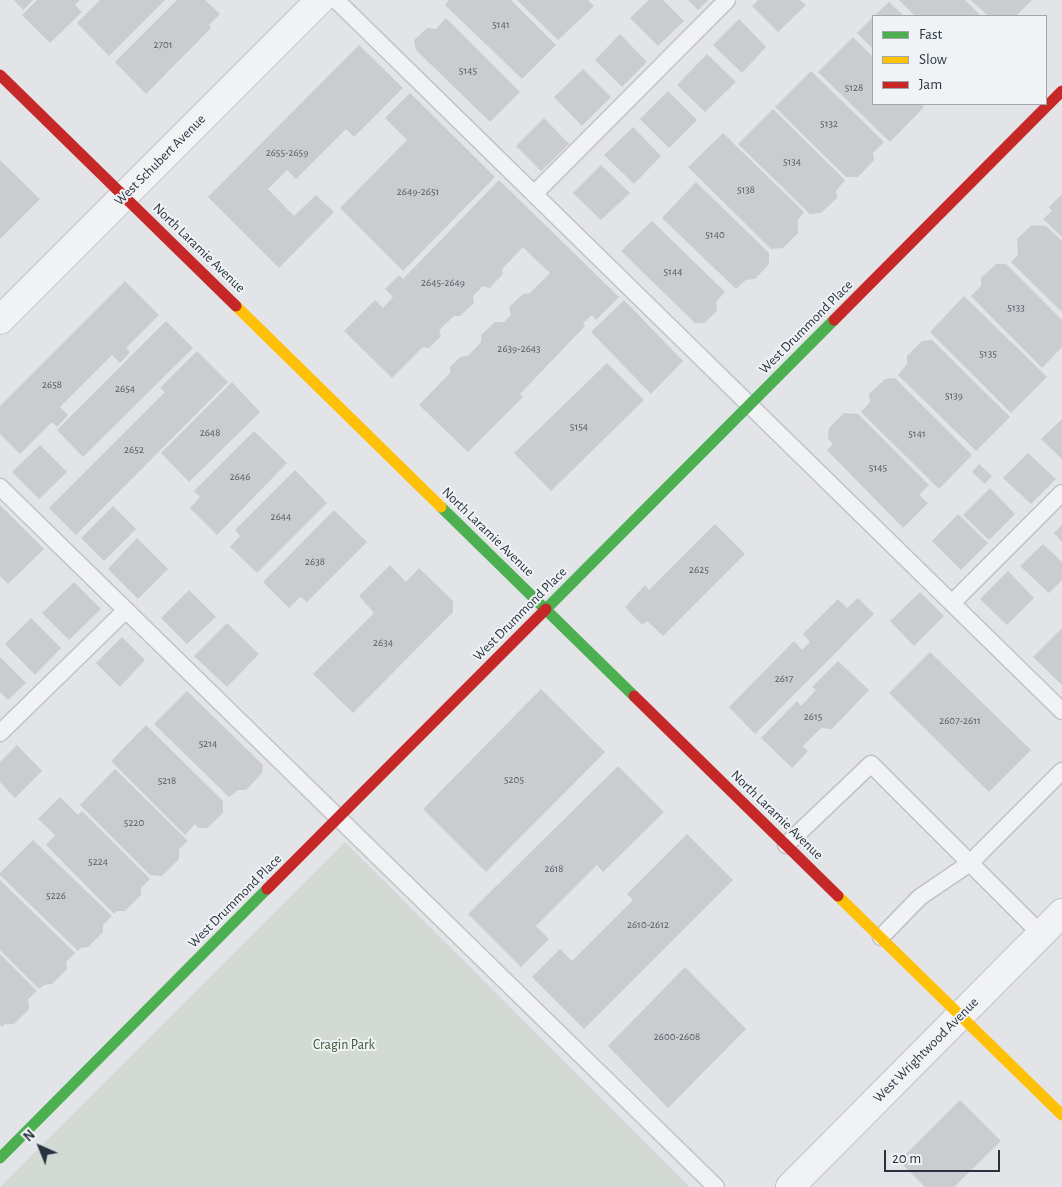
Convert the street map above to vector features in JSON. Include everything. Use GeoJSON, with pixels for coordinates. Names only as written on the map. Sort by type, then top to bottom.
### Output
{"type":"FeatureCollection","features":[{"type":"Feature","properties":{"kind":"street","name":"West Schubert Avenue"},"geometry":{"type":"LineString","coordinates":[[0,320],[320,0]]}},
{"type":"Feature","properties":{"kind":"street","name":"North Laramie Avenue"},"geometry":{"type":"LineString","coordinates":[[0,75],[1062,1115]]}},
{"type":"Feature","properties":{"kind":"street","name":"West Drummond Place"},"geometry":{"type":"LineString","coordinates":[[0,1158],[1062,91]]}},
{"type":"Feature","properties":{"kind":"street","name":"West Wrightwood Avenue"},"geometry":{"type":"LineString","coordinates":[[790,1187],[1062,913]]}},
{"type":"Feature","properties":{"kind":"lane"},"geometry":{"type":"LineString","coordinates":[[336,0],[1062,711]]}},
{"type":"Feature","properties":{"kind":"lane"},"geometry":{"type":"LineString","coordinates":[[534,194],[727,0]]}},
{"type":"Feature","properties":{"kind":"lane"},"geometry":{"type":"LineString","coordinates":[[0,486],[716,1187]]}},
{"type":"Feature","properties":{"kind":"lane"},"geometry":{"type":"LineString","coordinates":[[952,604],[1062,493]]}},
{"type":"Feature","properties":{"kind":"lane"},"geometry":{"type":"LineString","coordinates":[[0,733],[126,610]]}},
{"type":"Feature","properties":{"kind":"lane"},"geometry":{"type":"LineString","coordinates":[[786,845],[871,764],[1041,934]]}},
{"type":"Feature","properties":{"kind":"lane"},"geometry":{"type":"LineString","coordinates":[[881,937],[920,898],[970,863],[1062,771]]}},
{"type":"Feature","properties":{"kind":"green space","name":"Cragin Park"},"geometry":{"type":"Polygon","coordinates":[[[345,842],[690,1187],[0,1187],[345,842]]]}},
{"type":"Feature","properties":{"kind":"building"},"geometry":{"type":"Polygon","coordinates":[[[14,0],[33,0],[23,10],[14,0]]]}},
{"type":"Feature","properties":{"kind":"building"},"geometry":{"type":"Polygon","coordinates":[[[37,0],[80,0],[75,5],[82,12],[50,43],[22,15],[37,0]]]}},
{"type":"Feature","properties":{"kind":"building"},"geometry":{"type":"Polygon","coordinates":[[[100,0],[165,0],[109,56],[77,23],[100,0]]]}},
{"type":"Feature","properties":{"kind":"building"},"geometry":{"type":"Polygon","coordinates":[[[177,0],[205,0],[220,14],[209,25],[211,28],[146,94],[115,62],[177,0]]]}},
{"type":"Feature","properties":{"kind":"building"},"geometry":{"type":"Polygon","coordinates":[[[449,0],[511,0],[556,45],[522,79],[445,5],[449,0]]]}},
{"type":"Feature","properties":{"kind":"building"},"geometry":{"type":"Polygon","coordinates":[[[517,0],[588,0],[594,6],[558,40],[517,0]]]}},
{"type":"Feature","properties":{"kind":"building"},"geometry":{"type":"Polygon","coordinates":[[[649,0],[663,0],[684,21],[658,46],[630,18],[649,0]]]}},
{"type":"Feature","properties":{"kind":"building"},"geometry":{"type":"Polygon","coordinates":[[[688,0],[708,0],[698,10],[688,0]]]}},
{"type":"Feature","properties":{"kind":"building"},"geometry":{"type":"Polygon","coordinates":[[[758,0],[800,0],[806,5],[778,32],[752,6],[758,0]]]}},
{"type":"Feature","properties":{"kind":"building"},"geometry":{"type":"Polygon","coordinates":[[[899,0],[965,0],[980,15],[914,15],[899,0]]]}},
{"type":"Feature","properties":{"kind":"building"},"geometry":{"type":"Polygon","coordinates":[[[971,0],[1032,0],[1017,15],[987,15],[971,0]]]}},
{"type":"Feature","properties":{"kind":"building"},"geometry":{"type":"Polygon","coordinates":[[[889,2],[903,15],[875,15],[889,2]]]}},
{"type":"Feature","properties":{"kind":"building"},"geometry":{"type":"Polygon","coordinates":[[[446,18],[520,92],[490,122],[416,50],[414,40],[427,28],[436,29],[446,18]]]}},
{"type":"Feature","properties":{"kind":"building"},"geometry":{"type":"Polygon","coordinates":[[[872,18],[872,48],[857,33],[872,18]]]}},
{"type":"Feature","properties":{"kind":"building"},"geometry":{"type":"Polygon","coordinates":[[[739,19],[766,47],[742,73],[713,45],[739,19]]]}},
{"type":"Feature","properties":{"kind":"building"},"geometry":{"type":"Polygon","coordinates":[[[620,34],[647,62],[622,87],[595,60],[620,34]]]}},
{"type":"Feature","properties":{"kind":"building"},"geometry":{"type":"Polygon","coordinates":[[[853,37],[872,56],[872,105],[921,105],[924,107],[890,142],[818,72],[853,37]]]}},
{"type":"Feature","properties":{"kind":"building"},"geometry":{"type":"Polygon","coordinates":[[[359,45],[403,88],[354,137],[346,129],[296,179],[287,170],[268,189],[294,216],[316,195],[334,212],[279,268],[208,197],[359,45]]]}},
{"type":"Feature","properties":{"kind":"building"},"geometry":{"type":"Polygon","coordinates":[[[707,54],[736,82],[705,112],[677,85],[707,54]]]}},
{"type":"Feature","properties":{"kind":"building"},"geometry":{"type":"Polygon","coordinates":[[[583,69],[611,97],[582,126],[554,97],[583,69]]]}},
{"type":"Feature","properties":{"kind":"building"},"geometry":{"type":"Polygon","coordinates":[[[811,71],[884,142],[873,153],[874,160],[858,177],[846,177],[775,107],[811,71]]]}},
{"type":"Feature","properties":{"kind":"building"},"geometry":{"type":"Polygon","coordinates":[[[668,91],[697,120],[669,148],[640,119],[668,91]]]}},
{"type":"Feature","properties":{"kind":"building"},"geometry":{"type":"Polygon","coordinates":[[[410,93],[495,177],[403,271],[340,208],[407,140],[385,118],[410,93]]]}},
{"type":"Feature","properties":{"kind":"building"},"geometry":{"type":"Polygon","coordinates":[[[773,109],[845,180],[836,191],[837,198],[821,213],[810,214],[738,144],[773,109]]]}},
{"type":"Feature","properties":{"kind":"building"},"geometry":{"type":"Polygon","coordinates":[[[544,118],[569,144],[541,171],[516,146],[544,118]]]}},
{"type":"Feature","properties":{"kind":"building"},"geometry":{"type":"Polygon","coordinates":[[[633,127],[661,156],[634,184],[604,155],[633,127]]]}},
{"type":"Feature","properties":{"kind":"building"},"geometry":{"type":"Polygon","coordinates":[[[723,133],[804,212],[798,220],[798,233],[783,248],[771,249],[688,167],[723,133]]]}},
{"type":"Feature","properties":{"kind":"building"},"geometry":{"type":"Polygon","coordinates":[[[0,160],[40,199],[0,239],[0,160]]]}},
{"type":"Feature","properties":{"kind":"building"},"geometry":{"type":"Polygon","coordinates":[[[601,165],[630,193],[601,220],[573,193],[601,165]]]}},
{"type":"Feature","properties":{"kind":"building"},"geometry":{"type":"Polygon","coordinates":[[[499,180],[619,297],[596,320],[592,315],[583,323],[585,326],[520,394],[523,397],[468,452],[419,405],[450,373],[450,367],[460,357],[468,356],[481,342],[481,335],[495,322],[504,322],[511,315],[509,307],[523,294],[530,293],[550,273],[523,247],[502,269],[503,274],[490,288],[483,286],[473,296],[474,303],[460,316],[454,316],[439,330],[441,336],[429,348],[423,347],[392,378],[344,331],[375,300],[383,308],[393,297],[385,289],[399,275],[403,279],[499,180]]]}},
{"type":"Feature","properties":{"kind":"building"},"geometry":{"type":"Polygon","coordinates":[[[696,182],[769,253],[769,264],[755,279],[746,280],[736,289],[662,218],[696,182]]]}},
{"type":"Feature","properties":{"kind":"building"},"geometry":{"type":"Polygon","coordinates":[[[1062,194],[1062,237],[1043,219],[1052,211],[1049,207],[1062,194]]]}},
{"type":"Feature","properties":{"kind":"building"},"geometry":{"type":"Polygon","coordinates":[[[652,221],[725,292],[716,302],[717,311],[704,323],[695,323],[621,251],[652,221]]]}},
{"type":"Feature","properties":{"kind":"building"},"geometry":{"type":"Polygon","coordinates":[[[1032,225],[1046,226],[1062,241],[1062,312],[1011,262],[1018,255],[1017,239],[1032,225]]]}},
{"type":"Feature","properties":{"kind":"building"},"geometry":{"type":"Polygon","coordinates":[[[996,264],[1006,264],[1062,320],[1062,347],[1042,368],[971,296],[981,286],[981,278],[996,264]]]}},
{"type":"Feature","properties":{"kind":"building"},"geometry":{"type":"Polygon","coordinates":[[[125,281],[159,315],[126,348],[130,352],[120,363],[112,355],[60,407],[68,415],[57,427],[52,422],[20,454],[0,434],[0,406],[125,281]]]}},
{"type":"Feature","properties":{"kind":"building"},"geometry":{"type":"Polygon","coordinates":[[[964,296],[1047,377],[1011,413],[930,332],[964,296]]]}},
{"type":"Feature","properties":{"kind":"building"},"geometry":{"type":"Polygon","coordinates":[[[624,300],[683,361],[651,394],[591,332],[624,300]]]}},
{"type":"Feature","properties":{"kind":"building"},"geometry":{"type":"Polygon","coordinates":[[[166,321],[193,348],[83,457],[57,430],[166,321]]]}},
{"type":"Feature","properties":{"kind":"building"},"geometry":{"type":"Polygon","coordinates":[[[932,340],[1010,417],[976,451],[898,375],[907,364],[907,356],[922,341],[932,340]]]}},
{"type":"Feature","properties":{"kind":"building"},"geometry":{"type":"Polygon","coordinates":[[[197,351],[228,382],[76,535],[49,508],[165,392],[160,388],[197,351]]]}},
{"type":"Feature","properties":{"kind":"building"},"geometry":{"type":"Polygon","coordinates":[[[607,363],[644,400],[551,491],[514,453],[607,363]]]}},
{"type":"Feature","properties":{"kind":"building"},"geometry":{"type":"Polygon","coordinates":[[[895,378],[972,455],[939,489],[861,412],[870,402],[869,394],[885,379],[895,378]]]}},
{"type":"Feature","properties":{"kind":"building"},"geometry":{"type":"Polygon","coordinates":[[[232,382],[260,412],[189,482],[161,453],[232,382]]]}},
{"type":"Feature","properties":{"kind":"building"},"geometry":{"type":"Polygon","coordinates":[[[844,413],[858,414],[929,485],[919,495],[928,503],[903,528],[827,450],[833,444],[828,439],[829,428],[844,413]]]}},
{"type":"Feature","properties":{"kind":"building"},"geometry":{"type":"Polygon","coordinates":[[[1062,419],[1062,459],[1041,439],[1062,419]]]}},
{"type":"Feature","properties":{"kind":"building"},"geometry":{"type":"Polygon","coordinates":[[[254,431],[287,463],[217,535],[190,508],[200,497],[194,491],[254,431]]]}},
{"type":"Feature","properties":{"kind":"building"},"geometry":{"type":"Polygon","coordinates":[[[40,445],[67,472],[39,499],[12,472],[40,445]]]}},
{"type":"Feature","properties":{"kind":"building"},"geometry":{"type":"Polygon","coordinates":[[[1028,453],[1056,479],[1031,504],[1003,478],[1028,453]]]}},
{"type":"Feature","properties":{"kind":"building"},"geometry":{"type":"Polygon","coordinates":[[[979,464],[992,476],[985,484],[972,472],[979,464]]]}},
{"type":"Feature","properties":{"kind":"building"},"geometry":{"type":"Polygon","coordinates":[[[295,470],[327,503],[257,573],[230,547],[240,536],[235,530],[295,470]]]}},
{"type":"Feature","properties":{"kind":"building"},"geometry":{"type":"Polygon","coordinates":[[[990,488],[1015,514],[989,540],[963,515],[990,488]]]}},
{"type":"Feature","properties":{"kind":"building"},"geometry":{"type":"Polygon","coordinates":[[[0,505],[44,549],[8,584],[0,576],[0,505]]]}},
{"type":"Feature","properties":{"kind":"building"},"geometry":{"type":"Polygon","coordinates":[[[113,506],[136,529],[104,561],[81,538],[113,506]]]}},
{"type":"Feature","properties":{"kind":"building"},"geometry":{"type":"Polygon","coordinates":[[[334,510],[367,542],[307,602],[300,597],[289,608],[263,582],[334,510]]]}},
{"type":"Feature","properties":{"kind":"building"},"geometry":{"type":"Polygon","coordinates":[[[958,514],[988,543],[961,570],[932,541],[958,514]]]}},
{"type":"Feature","properties":{"kind":"building"},"geometry":{"type":"Polygon","coordinates":[[[715,524],[745,554],[663,636],[647,621],[642,625],[625,607],[645,585],[649,590],[715,524]]]}},
{"type":"Feature","properties":{"kind":"building"},"geometry":{"type":"Polygon","coordinates":[[[1062,525],[1062,542],[1054,533],[1062,525]]]}},
{"type":"Feature","properties":{"kind":"building"},"geometry":{"type":"Polygon","coordinates":[[[137,538],[168,569],[138,599],[108,569],[137,538]]]}},
{"type":"Feature","properties":{"kind":"building"},"geometry":{"type":"Polygon","coordinates":[[[1043,544],[1062,562],[1062,580],[1049,593],[1020,566],[1043,544]]]}},
{"type":"Feature","properties":{"kind":"building"},"geometry":{"type":"Polygon","coordinates":[[[390,565],[406,582],[419,568],[453,601],[453,612],[353,713],[313,674],[374,613],[359,596],[390,565]]]}},
{"type":"Feature","properties":{"kind":"building"},"geometry":{"type":"Polygon","coordinates":[[[1008,571],[1034,598],[1007,625],[980,599],[1008,571]]]}},
{"type":"Feature","properties":{"kind":"building"},"geometry":{"type":"Polygon","coordinates":[[[74,582],[101,609],[69,640],[42,613],[74,582]]]}},
{"type":"Feature","properties":{"kind":"building"},"geometry":{"type":"Polygon","coordinates":[[[189,590],[216,617],[187,644],[161,618],[189,590]]]}},
{"type":"Feature","properties":{"kind":"building"},"geometry":{"type":"Polygon","coordinates":[[[920,592],[944,616],[914,646],[890,621],[920,592]]]}},
{"type":"Feature","properties":{"kind":"building"},"geometry":{"type":"Polygon","coordinates":[[[858,598],[874,614],[755,734],[729,707],[794,641],[802,650],[810,642],[803,634],[838,599],[847,608],[858,598]]]}},
{"type":"Feature","properties":{"kind":"building"},"geometry":{"type":"Polygon","coordinates":[[[31,618],[61,648],[35,675],[5,644],[31,618]]]}},
{"type":"Feature","properties":{"kind":"building"},"geometry":{"type":"Polygon","coordinates":[[[227,623],[259,654],[227,687],[194,656],[227,623]]]}},
{"type":"Feature","properties":{"kind":"building"},"geometry":{"type":"Polygon","coordinates":[[[1062,628],[1062,685],[1033,657],[1062,628]]]}},
{"type":"Feature","properties":{"kind":"building"},"geometry":{"type":"Polygon","coordinates":[[[122,637],[145,660],[120,687],[96,663],[122,637]]]}},
{"type":"Feature","properties":{"kind":"building"},"geometry":{"type":"Polygon","coordinates":[[[930,652],[1031,750],[989,792],[889,693],[930,652]]]}},
{"type":"Feature","properties":{"kind":"building"},"geometry":{"type":"Polygon","coordinates":[[[0,657],[26,683],[8,700],[0,692],[0,657]]]}},
{"type":"Feature","properties":{"kind":"building"},"geometry":{"type":"Polygon","coordinates":[[[838,661],[869,690],[832,729],[821,728],[803,746],[808,751],[792,768],[761,738],[797,701],[801,706],[816,690],[812,687],[838,661]]]}},
{"type":"Feature","properties":{"kind":"building"},"geometry":{"type":"Polygon","coordinates":[[[541,689],[605,752],[486,872],[423,809],[541,689]]]}},
{"type":"Feature","properties":{"kind":"building"},"geometry":{"type":"Polygon","coordinates":[[[187,691],[263,765],[262,773],[246,790],[238,790],[229,797],[154,724],[187,691]]]}},
{"type":"Feature","properties":{"kind":"building"},"geometry":{"type":"Polygon","coordinates":[[[146,725],[223,801],[223,813],[207,828],[199,828],[195,824],[185,835],[111,761],[146,725]]]}},
{"type":"Feature","properties":{"kind":"building"},"geometry":{"type":"Polygon","coordinates":[[[17,745],[42,771],[15,798],[0,782],[0,762],[17,745]]]}},
{"type":"Feature","properties":{"kind":"building"},"geometry":{"type":"Polygon","coordinates":[[[618,766],[664,812],[603,872],[597,865],[536,926],[549,939],[521,967],[468,914],[618,766]]]}},
{"type":"Feature","properties":{"kind":"building"},"geometry":{"type":"Polygon","coordinates":[[[115,769],[188,841],[179,849],[179,859],[162,876],[150,875],[80,805],[115,769]]]}},
{"type":"Feature","properties":{"kind":"building"},"geometry":{"type":"Polygon","coordinates":[[[60,797],[78,815],[82,811],[150,879],[141,888],[141,895],[125,911],[117,911],[114,914],[46,845],[55,835],[38,819],[60,797]]]}},
{"type":"Feature","properties":{"kind":"building"},"geometry":{"type":"Polygon","coordinates":[[[687,834],[733,880],[584,1029],[532,977],[560,949],[572,961],[633,900],[627,894],[687,834]]]}},
{"type":"Feature","properties":{"kind":"building"},"geometry":{"type":"Polygon","coordinates":[[[33,840],[112,916],[103,925],[103,932],[88,947],[80,948],[78,951],[0,875],[33,840]]]}},
{"type":"Feature","properties":{"kind":"building"},"geometry":{"type":"Polygon","coordinates":[[[0,880],[75,953],[66,962],[67,969],[52,984],[44,985],[39,989],[0,950],[0,880]]]}},
{"type":"Feature","properties":{"kind":"building"},"geometry":{"type":"Polygon","coordinates":[[[0,954],[37,991],[28,999],[29,1009],[14,1024],[5,1024],[2,1027],[0,1025],[0,954]]]}},
{"type":"Feature","properties":{"kind":"building"},"geometry":{"type":"Polygon","coordinates":[[[685,967],[746,1029],[668,1108],[608,1046],[685,967]]]}},
{"type":"Feature","properties":{"kind":"building"},"geometry":{"type":"Polygon","coordinates":[[[960,1100],[1001,1141],[954,1187],[925,1187],[899,1161],[960,1100]]]}},
{"type":"Feature","properties":{"kind":"traffic: fast"},"geometry":{"type":"LineString","coordinates":[[546,609],[834,320]]}},
{"type":"Feature","properties":{"kind":"traffic: fast"},"geometry":{"type":"LineString","coordinates":[[441,507],[634,696]]}},
{"type":"Feature","properties":{"kind":"traffic: fast"},"geometry":{"type":"LineString","coordinates":[[0,1158],[267,889]]}},
{"type":"Feature","properties":{"kind":"traffic: slow"},"geometry":{"type":"LineString","coordinates":[[236,306],[441,507]]}},
{"type":"Feature","properties":{"kind":"traffic: slow"},"geometry":{"type":"LineString","coordinates":[[838,896],[1062,1115]]}},
{"type":"Feature","properties":{"kind":"traffic: jam"},"geometry":{"type":"LineString","coordinates":[[0,75],[236,306]]}},
{"type":"Feature","properties":{"kind":"traffic: jam"},"geometry":{"type":"LineString","coordinates":[[834,320],[1062,91]]}},
{"type":"Feature","properties":{"kind":"traffic: jam"},"geometry":{"type":"LineString","coordinates":[[267,889],[546,609]]}},
{"type":"Feature","properties":{"kind":"traffic: jam"},"geometry":{"type":"LineString","coordinates":[[634,696],[838,896]]}}]}
